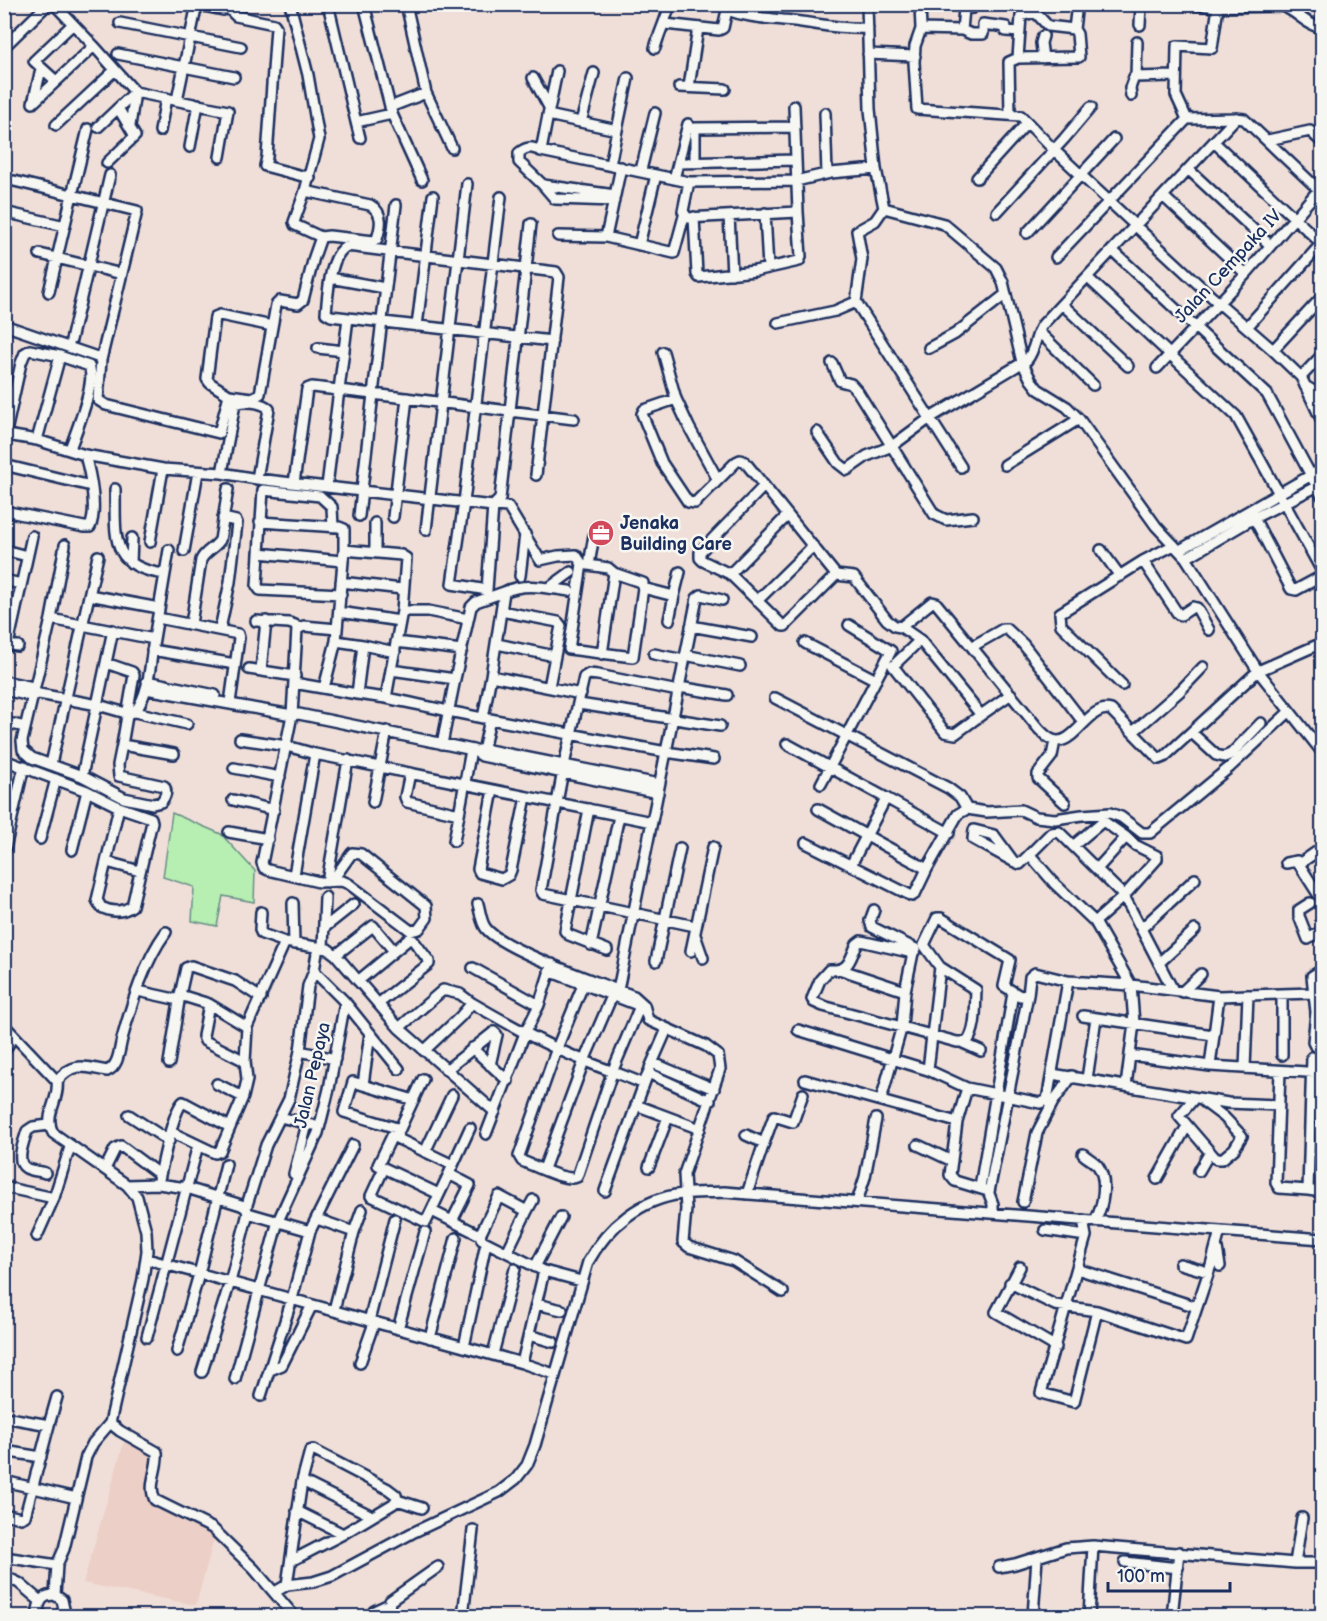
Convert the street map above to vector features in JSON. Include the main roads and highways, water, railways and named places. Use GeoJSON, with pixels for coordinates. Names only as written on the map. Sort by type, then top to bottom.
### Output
{"type":"FeatureCollection","features":[{"type":"Feature","properties":{"kind":"place","name":"Jenaka Building Care"},"geometry":{"type":"Point","coordinates":[601,533]}}]}
